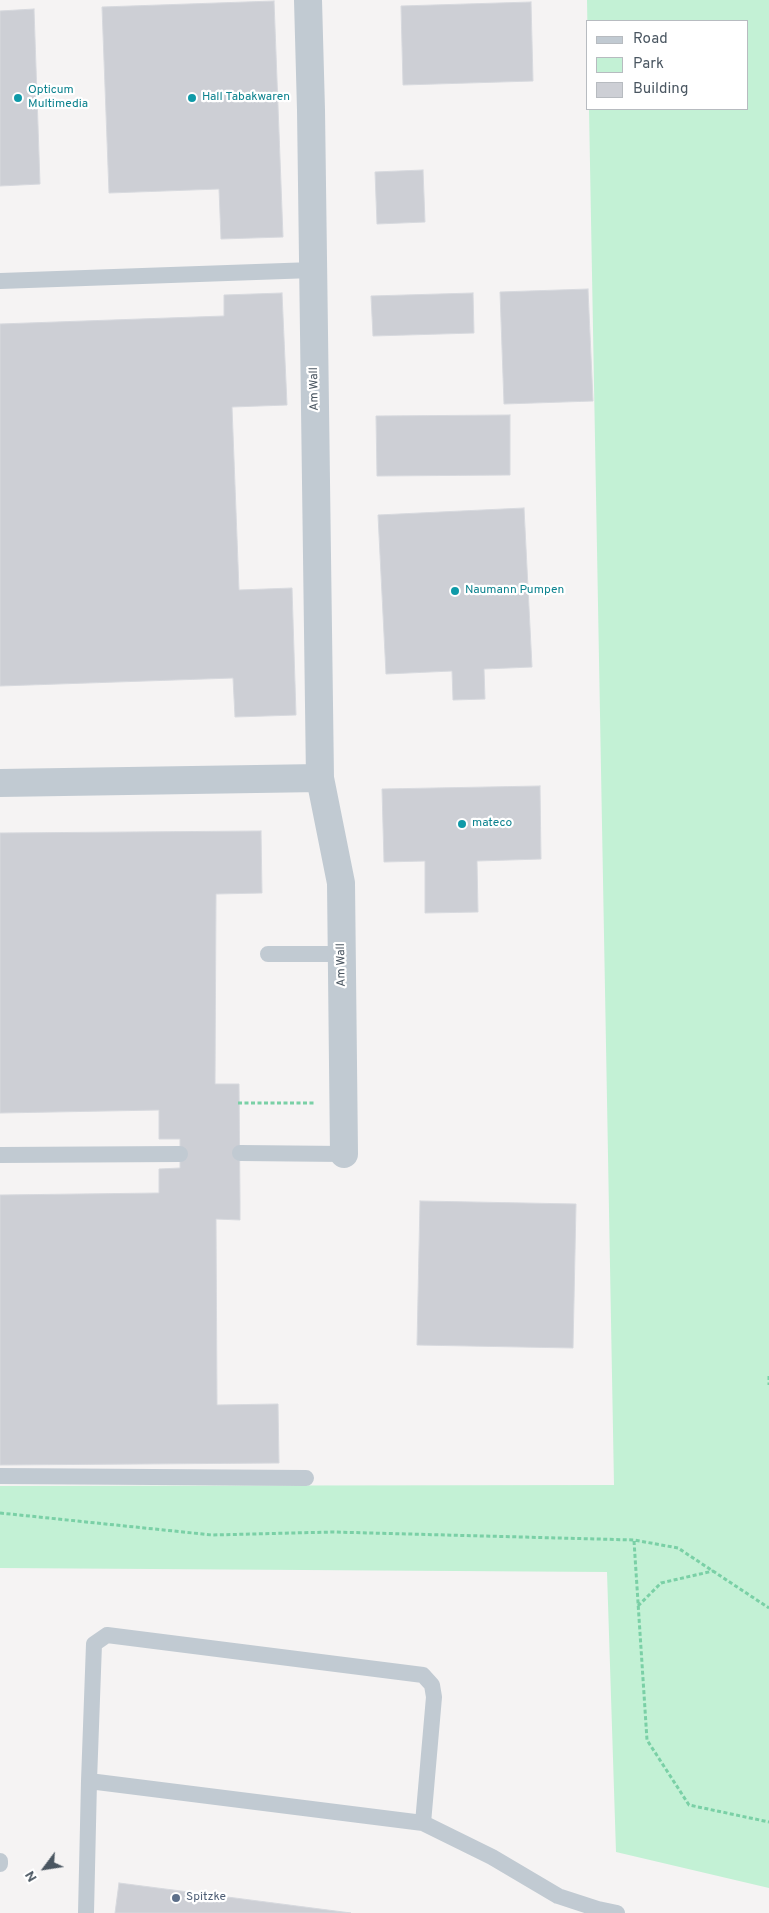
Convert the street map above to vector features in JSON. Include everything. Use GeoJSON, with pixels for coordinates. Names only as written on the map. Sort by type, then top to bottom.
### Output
{"type":"FeatureCollection","features":[{"type":"Feature","properties":{"kind":"street","name":"Am Wall"},"geometry":{"type":"LineString","coordinates":[[308,0],[320,778],[341,883],[344,1154]]}},
{"type":"Feature","properties":{"kind":"street"},"geometry":{"type":"LineString","coordinates":[[0,783],[320,778]]}},
{"type":"Feature","properties":{"kind":"lane"},"geometry":{"type":"LineString","coordinates":[[0,281],[313,270]]}},
{"type":"Feature","properties":{"kind":"lane"},"geometry":{"type":"LineString","coordinates":[[268,954],[342,954]]}},
{"type":"Feature","properties":{"kind":"lane"},"geometry":{"type":"LineString","coordinates":[[240,1153],[344,1154]]}},
{"type":"Feature","properties":{"kind":"lane"},"geometry":{"type":"LineString","coordinates":[[0,1155],[180,1154]]}},
{"type":"Feature","properties":{"kind":"lane"},"geometry":{"type":"LineString","coordinates":[[0,1476],[306,1478]]}},
{"type":"Feature","properties":{"kind":"lane"},"geometry":{"type":"LineString","coordinates":[[86,1913],[94,1644],[107,1635],[423,1674],[432,1685],[434,1697],[423,1823]]}},
{"type":"Feature","properties":{"kind":"lane"},"geometry":{"type":"LineString","coordinates":[[89,1781],[423,1823],[492,1857],[558,1896],[617,1913]]}},
{"type":"Feature","properties":{"kind":"path"},"geometry":{"type":"LineString","coordinates":[[238,1103],[321,1102]]}},
{"type":"Feature","properties":{"kind":"path"},"geometry":{"type":"LineString","coordinates":[[769,1376],[769,1385]]}},
{"type":"Feature","properties":{"kind":"path"},"geometry":{"type":"LineString","coordinates":[[0,1514],[212,1535],[333,1532],[634,1540],[678,1548],[769,1608]]}},
{"type":"Feature","properties":{"kind":"path"},"geometry":{"type":"LineString","coordinates":[[634,1540],[647,1740],[689,1805],[769,1822]]}},
{"type":"Feature","properties":{"kind":"path"},"geometry":{"type":"LineString","coordinates":[[638,1606],[661,1583],[713,1571]]}},
{"type":"Feature","properties":{"kind":"green space"},"geometry":{"type":"Polygon","coordinates":[[[587,0],[769,0],[769,1888],[616,1852],[607,1572],[0,1568],[0,1486],[614,1485],[589,110],[749,110],[749,20],[587,20],[587,0]]]}},
{"type":"Feature","properties":{"kind":"building","name":"Hall Tabakwaren"},"geometry":{"type":"Polygon","coordinates":[[[274,1],[283,237],[221,239],[219,189],[109,193],[102,7],[274,1]]]}},
{"type":"Feature","properties":{"kind":"building"},"geometry":{"type":"Polygon","coordinates":[[[531,2],[533,81],[403,85],[401,6],[531,2]]]}},
{"type":"Feature","properties":{"kind":"building","name":"Opticum Multimedia"},"geometry":{"type":"Polygon","coordinates":[[[34,9],[40,184],[0,186],[0,11],[34,9]]]}},
{"type":"Feature","properties":{"kind":"building"},"geometry":{"type":"Polygon","coordinates":[[[423,170],[425,222],[377,224],[375,172],[423,170]]]}},
{"type":"Feature","properties":{"kind":"building"},"geometry":{"type":"Polygon","coordinates":[[[588,289],[593,401],[504,404],[500,292],[588,289]]]}},
{"type":"Feature","properties":{"kind":"building"},"geometry":{"type":"Polygon","coordinates":[[[282,293],[287,405],[232,407],[239,590],[292,588],[296,715],[235,717],[233,678],[0,686],[0,324],[224,316],[224,295],[282,293]]]}},
{"type":"Feature","properties":{"kind":"building"},"geometry":{"type":"Polygon","coordinates":[[[473,293],[474,333],[373,336],[371,296],[473,293]]]}},
{"type":"Feature","properties":{"kind":"building"},"geometry":{"type":"Polygon","coordinates":[[[510,415],[510,475],[377,476],[376,416],[510,415]]]}},
{"type":"Feature","properties":{"kind":"building","name":"Naumann Pumpen"},"geometry":{"type":"Polygon","coordinates":[[[524,508],[532,667],[484,669],[485,699],[453,700],[452,671],[386,674],[378,515],[524,508]]]}},
{"type":"Feature","properties":{"kind":"building","name":"mateco"},"geometry":{"type":"Polygon","coordinates":[[[540,786],[541,859],[477,861],[478,912],[425,913],[425,861],[384,862],[382,789],[540,786]]]}},
{"type":"Feature","properties":{"kind":"building"},"geometry":{"type":"Polygon","coordinates":[[[261,831],[262,893],[216,894],[215,1084],[239,1084],[240,1202],[240,1220],[216,1219],[217,1405],[278,1404],[279,1463],[0,1465],[0,1195],[159,1193],[159,1169],[180,1168],[180,1139],[159,1139],[159,1110],[0,1113],[0,833],[261,831]]]}},
{"type":"Feature","properties":{"kind":"building"},"geometry":{"type":"Polygon","coordinates":[[[420,1201],[576,1204],[573,1348],[417,1345],[420,1201]]]}},
{"type":"Feature","properties":{"kind":"building","name":"Spitzke"},"geometry":{"type":"Polygon","coordinates":[[[119,1883],[351,1913],[115,1913],[119,1883]]]}},
{"type":"Feature","properties":{"kind":"place","name":"Opticum Multimedia"},"geometry":{"type":"Point","coordinates":[18,98]}},
{"type":"Feature","properties":{"kind":"place","name":"Hall Tabakwaren"},"geometry":{"type":"Point","coordinates":[192,98]}},
{"type":"Feature","properties":{"kind":"place","name":"Naumann Pumpen"},"geometry":{"type":"Point","coordinates":[455,591]}},
{"type":"Feature","properties":{"kind":"place","name":"mateco"},"geometry":{"type":"Point","coordinates":[462,824]}},
{"type":"Feature","properties":{"kind":"place","name":"Spitzke"},"geometry":{"type":"Point","coordinates":[176,1898]}}]}
